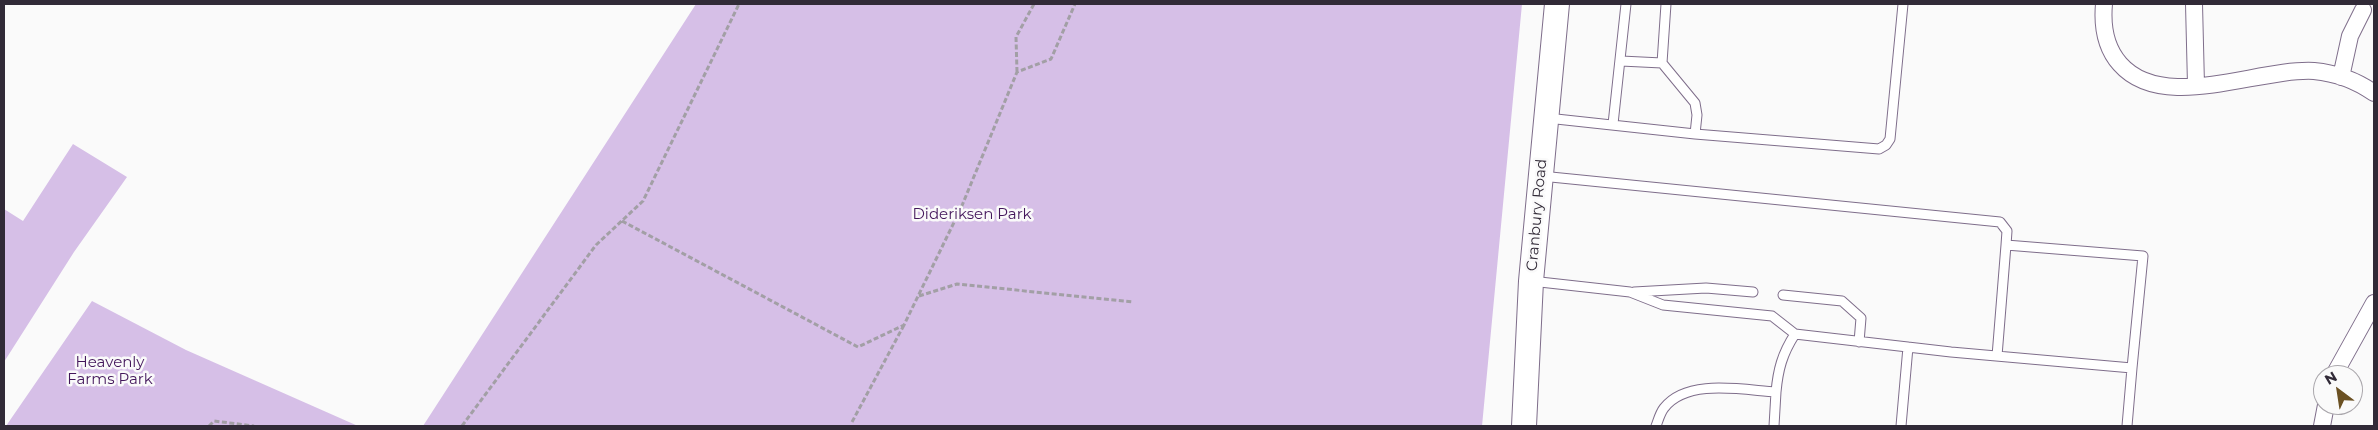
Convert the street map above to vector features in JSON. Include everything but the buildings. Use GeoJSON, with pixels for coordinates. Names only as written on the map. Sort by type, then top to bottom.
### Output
{"type":"FeatureCollection","features":[{"type":"Feature","properties":{"kind":"main road","name":"Cranbury Road"},"geometry":{"type":"LineString","coordinates":[[1524,426],[1531,281],[1558,4]]}},
{"type":"Feature","properties":{"kind":"street"},"geometry":{"type":"LineString","coordinates":[[2104,4],[2102,22],[2109,48],[2125,70],[2137,78],[2165,87],[2196,85],[2293,72],[2318,72],[2341,77],[2374,93]]}},
{"type":"Feature","properties":{"kind":"street"},"geometry":{"type":"LineString","coordinates":[[2194,4],[2196,85]]}},
{"type":"Feature","properties":{"kind":"street"},"geometry":{"type":"LineString","coordinates":[[2341,77],[2350,36],[2364,9]]}},
{"type":"Feature","properties":{"kind":"street"},"geometry":{"type":"LineString","coordinates":[[2340,365],[2374,303]]}},
{"type":"Feature","properties":{"kind":"lane"},"geometry":{"type":"LineString","coordinates":[[1613,124],[1626,4]]}},
{"type":"Feature","properties":{"kind":"lane"},"geometry":{"type":"LineString","coordinates":[[1666,4],[1662,63],[1695,103],[1698,115],[1695,134]]}},
{"type":"Feature","properties":{"kind":"lane"},"geometry":{"type":"LineString","coordinates":[[1546,118],[1695,134],[1870,150],[1879,149],[1886,145],[1890,139],[1903,4]]}},
{"type":"Feature","properties":{"kind":"lane"},"geometry":{"type":"LineString","coordinates":[[1621,61],[1662,63]]}},
{"type":"Feature","properties":{"kind":"lane"},"geometry":{"type":"LineString","coordinates":[[1540,176],[2000,222],[2007,231],[1997,356]]}},
{"type":"Feature","properties":{"kind":"lane"},"geometry":{"type":"LineString","coordinates":[[2006,246],[2143,256],[2127,426]]}},
{"type":"Feature","properties":{"kind":"lane"},"geometry":{"type":"LineString","coordinates":[[1531,281],[1630,292],[1706,288],[1753,292]]}},
{"type":"Feature","properties":{"kind":"lane"},"geometry":{"type":"LineString","coordinates":[[1630,292],[1664,305],[1772,316],[1795,334],[1997,356],[2132,368]]}},
{"type":"Feature","properties":{"kind":"lane"},"geometry":{"type":"LineString","coordinates":[[1783,295],[1842,301],[1861,318],[1859,342]]}},
{"type":"Feature","properties":{"kind":"lane"},"geometry":{"type":"LineString","coordinates":[[1774,426],[1778,369],[1784,351],[1795,334]]}},
{"type":"Feature","properties":{"kind":"lane"},"geometry":{"type":"LineString","coordinates":[[1901,426],[1908,347]]}},
{"type":"Feature","properties":{"kind":"lane"},"geometry":{"type":"LineString","coordinates":[[1656,426],[1664,408],[1682,393],[1701,388],[1776,392]]}},
{"type":"Feature","properties":{"kind":"path"},"geometry":{"type":"LineString","coordinates":[[462,426],[596,245],[643,201],[738,4]]}},
{"type":"Feature","properties":{"kind":"path"},"geometry":{"type":"LineString","coordinates":[[852,422],[904,324],[961,208],[1017,72],[1016,37],[1034,4]]}},
{"type":"Feature","properties":{"kind":"path"},"geometry":{"type":"LineString","coordinates":[[1017,72],[1051,59],[1075,4]]}},
{"type":"Feature","properties":{"kind":"path"},"geometry":{"type":"LineString","coordinates":[[622,221],[858,346],[904,324]]}},
{"type":"Feature","properties":{"kind":"path"},"geometry":{"type":"LineString","coordinates":[[918,296],[957,284],[1133,302]]}},
{"type":"Feature","properties":{"kind":"path"},"geometry":{"type":"LineString","coordinates":[[209,426],[214,421],[254,426]]}},
{"type":"Feature","properties":{"kind":"green space","name":"Dideriksen Park"},"geometry":{"type":"Polygon","coordinates":[[[696,4],[1522,4],[1482,426],[423,426],[696,4]]]}},
{"type":"Feature","properties":{"kind":"green space"},"geometry":{"type":"Polygon","coordinates":[[[73,144],[127,177],[74,252],[4,362],[4,209],[23,221],[73,144]]]}},
{"type":"Feature","properties":{"kind":"green space","name":"Heavenly Farms Park"},"geometry":{"type":"Polygon","coordinates":[[[92,301],[186,350],[358,426],[6,426],[92,301]]]}}]}
